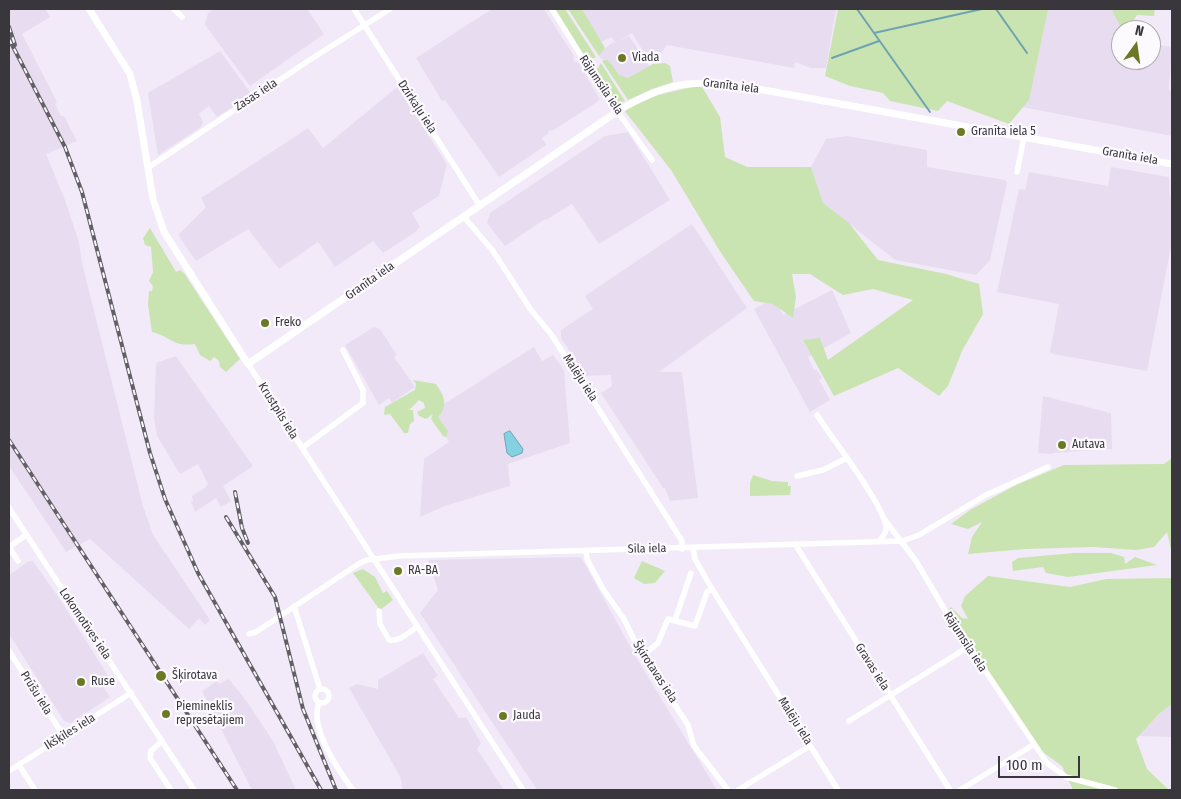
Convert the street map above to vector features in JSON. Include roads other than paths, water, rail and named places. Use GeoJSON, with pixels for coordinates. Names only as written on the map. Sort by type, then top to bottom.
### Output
{"type":"FeatureCollection","features":[{"type":"Feature","properties":{"kind":"main road","name":"Krustpils iela"},"geometry":{"type":"LineString","coordinates":[[88,9],[130,74],[138,101],[153,200],[164,232],[248,364]]}},
{"type":"Feature","properties":{"kind":"main road","name":"Granīta iela"},"geometry":{"type":"LineString","coordinates":[[248,364],[618,111],[658,90],[691,82],[716,82],[1172,164]]}},
{"type":"Feature","properties":{"kind":"street"},"geometry":{"type":"LineString","coordinates":[[174,9],[182,17]]}},
{"type":"Feature","properties":{"kind":"street","name":"Dzirkaļu iela"},"geometry":{"type":"LineString","coordinates":[[354,9],[480,206]]}},
{"type":"Feature","properties":{"kind":"street","name":"Zasas iela"},"geometry":{"type":"LineString","coordinates":[[149,167],[390,9]]}},
{"type":"Feature","properties":{"kind":"street","name":"Rājumsila iela"},"geometry":{"type":"LineString","coordinates":[[552,9],[652,160]]}},
{"type":"Feature","properties":{"kind":"street"},"geometry":{"type":"LineString","coordinates":[[1017,172],[1024,136]]}},
{"type":"Feature","properties":{"kind":"street","name":"Malēju iela"},"geometry":{"type":"LineString","coordinates":[[464,216],[493,251],[532,310],[556,341],[653,493],[682,541],[682,548]]}},
{"type":"Feature","properties":{"kind":"street"},"geometry":{"type":"LineString","coordinates":[[302,448],[364,403],[362,390],[343,350]]}},
{"type":"Feature","properties":{"kind":"street","name":"Krustpils iela"},"geometry":{"type":"LineString","coordinates":[[248,364],[523,790]]}},
{"type":"Feature","properties":{"kind":"street","name":"Rājumsila iela"},"geometry":{"type":"LineString","coordinates":[[817,415],[847,458],[885,520],[902,541],[968,647],[1047,764],[1066,777],[1115,790]]}},
{"type":"Feature","properties":{"kind":"street"},"geometry":{"type":"LineString","coordinates":[[797,476],[823,470],[847,458]]}},
{"type":"Feature","properties":{"kind":"street","name":"Sila iela"},"geometry":{"type":"LineString","coordinates":[[249,634],[256,632],[360,563],[374,559],[399,556],[902,541],[919,535],[986,495],[1048,467]]}},
{"type":"Feature","properties":{"kind":"street","name":"Lokomotīves iela"},"geometry":{"type":"LineString","coordinates":[[9,508],[194,790]]}},
{"type":"Feature","properties":{"kind":"street"},"geometry":{"type":"LineString","coordinates":[[879,541],[886,529],[885,520]]}},
{"type":"Feature","properties":{"kind":"street"},"geometry":{"type":"LineString","coordinates":[[18,561],[9,547],[26,535]]}},
{"type":"Feature","properties":{"kind":"street","name":"Gravas iela"},"geometry":{"type":"LineString","coordinates":[[795,544],[950,790]]}},
{"type":"Feature","properties":{"kind":"street","name":"Malēju iela"},"geometry":{"type":"LineString","coordinates":[[693,548],[695,559],[712,589],[838,790]]}},
{"type":"Feature","properties":{"kind":"street","name":"Šķirotavas iela"},"geometry":{"type":"LineString","coordinates":[[586,551],[587,559],[599,582],[624,619],[643,655],[688,725],[694,746],[728,790]]}},
{"type":"Feature","properties":{"kind":"street"},"geometry":{"type":"LineString","coordinates":[[675,620],[692,574]]}},
{"type":"Feature","properties":{"kind":"street"},"geometry":{"type":"LineString","coordinates":[[643,655],[658,643],[668,619],[695,626],[707,592],[712,589]]}},
{"type":"Feature","properties":{"kind":"street"},"geometry":{"type":"LineString","coordinates":[[294,606],[320,689]]}},
{"type":"Feature","properties":{"kind":"street"},"geometry":{"type":"LineString","coordinates":[[379,610],[380,624],[389,640],[394,641],[417,627]]}},
{"type":"Feature","properties":{"kind":"street"},"geometry":{"type":"LineString","coordinates":[[849,721],[968,647]]}},
{"type":"Feature","properties":{"kind":"street","name":"Prūšu iela"},"geometry":{"type":"LineString","coordinates":[[9,651],[63,735]]}},
{"type":"Feature","properties":{"kind":"street"},"geometry":{"type":"LineString","coordinates":[[319,703],[314,697],[320,689]]}},
{"type":"Feature","properties":{"kind":"street"},"geometry":{"type":"LineString","coordinates":[[319,703],[326,702],[329,697],[327,691],[320,689]]}},
{"type":"Feature","properties":{"kind":"street","name":"Ikšķiles iela"},"geometry":{"type":"LineString","coordinates":[[9,769],[19,765],[131,693]]}},
{"type":"Feature","properties":{"kind":"street"},"geometry":{"type":"LineString","coordinates":[[319,703],[316,714],[318,726],[333,759],[353,790]]}},
{"type":"Feature","properties":{"kind":"street"},"geometry":{"type":"LineString","coordinates":[[162,741],[151,751],[150,758],[171,790]]}},
{"type":"Feature","properties":{"kind":"street"},"geometry":{"type":"LineString","coordinates":[[960,790],[1033,745]]}},
{"type":"Feature","properties":{"kind":"street"},"geometry":{"type":"LineString","coordinates":[[738,790],[810,746]]}},
{"type":"Feature","properties":{"kind":"street"},"geometry":{"type":"LineString","coordinates":[[19,765],[35,790]]}},
{"type":"Feature","properties":{"kind":"water"},"geometry":{"type":"Polygon","coordinates":[[[510,431],[523,449],[522,453],[512,457],[507,453],[504,434],[510,431]]]}},
{"type":"Feature","properties":{"kind":"waterway"},"geometry":{"type":"LineString","coordinates":[[857,9],[930,112]]}},
{"type":"Feature","properties":{"kind":"waterway"},"geometry":{"type":"LineString","coordinates":[[874,33],[982,9]]}},
{"type":"Feature","properties":{"kind":"waterway"},"geometry":{"type":"LineString","coordinates":[[996,9],[1027,53]]}},
{"type":"Feature","properties":{"kind":"waterway"},"geometry":{"type":"LineString","coordinates":[[832,58],[879,41]]}},
{"type":"Feature","properties":{"kind":"railway"},"geometry":{"type":"LineString","coordinates":[[9,27],[15,45]]}},
{"type":"Feature","properties":{"kind":"railway"},"geometry":{"type":"LineString","coordinates":[[9,39],[65,147],[82,192],[150,453],[165,499],[198,573],[321,790]]}},
{"type":"Feature","properties":{"kind":"railway"},"geometry":{"type":"LineString","coordinates":[[9,440],[237,790]]}},
{"type":"Feature","properties":{"kind":"railway"},"geometry":{"type":"LineString","coordinates":[[235,492],[242,528],[248,543]]}},
{"type":"Feature","properties":{"kind":"railway"},"geometry":{"type":"LineString","coordinates":[[226,517],[275,597],[303,709],[336,790]]}},
{"type":"Feature","properties":{"kind":"place","name":"Viada"},"geometry":{"type":"Point","coordinates":[622,58]}},
{"type":"Feature","properties":{"kind":"place","name":"Granīta iela 5"},"geometry":{"type":"Point","coordinates":[961,132]}},
{"type":"Feature","properties":{"kind":"place","name":"Freko"},"geometry":{"type":"Point","coordinates":[265,323]}},
{"type":"Feature","properties":{"kind":"place","name":"Autava"},"geometry":{"type":"Point","coordinates":[1062,445]}},
{"type":"Feature","properties":{"kind":"place","name":"RA-BA"},"geometry":{"type":"Point","coordinates":[398,571]}},
{"type":"Feature","properties":{"kind":"place","name":"Šķirotava"},"geometry":{"type":"Point","coordinates":[161,676]}},
{"type":"Feature","properties":{"kind":"place","name":"Ruse"},"geometry":{"type":"Point","coordinates":[81,682]}},
{"type":"Feature","properties":{"kind":"place","name":"Piemineklis represētajiem"},"geometry":{"type":"Point","coordinates":[166,714]}},
{"type":"Feature","properties":{"kind":"place","name":"Jauda"},"geometry":{"type":"Point","coordinates":[503,716]}}]}
